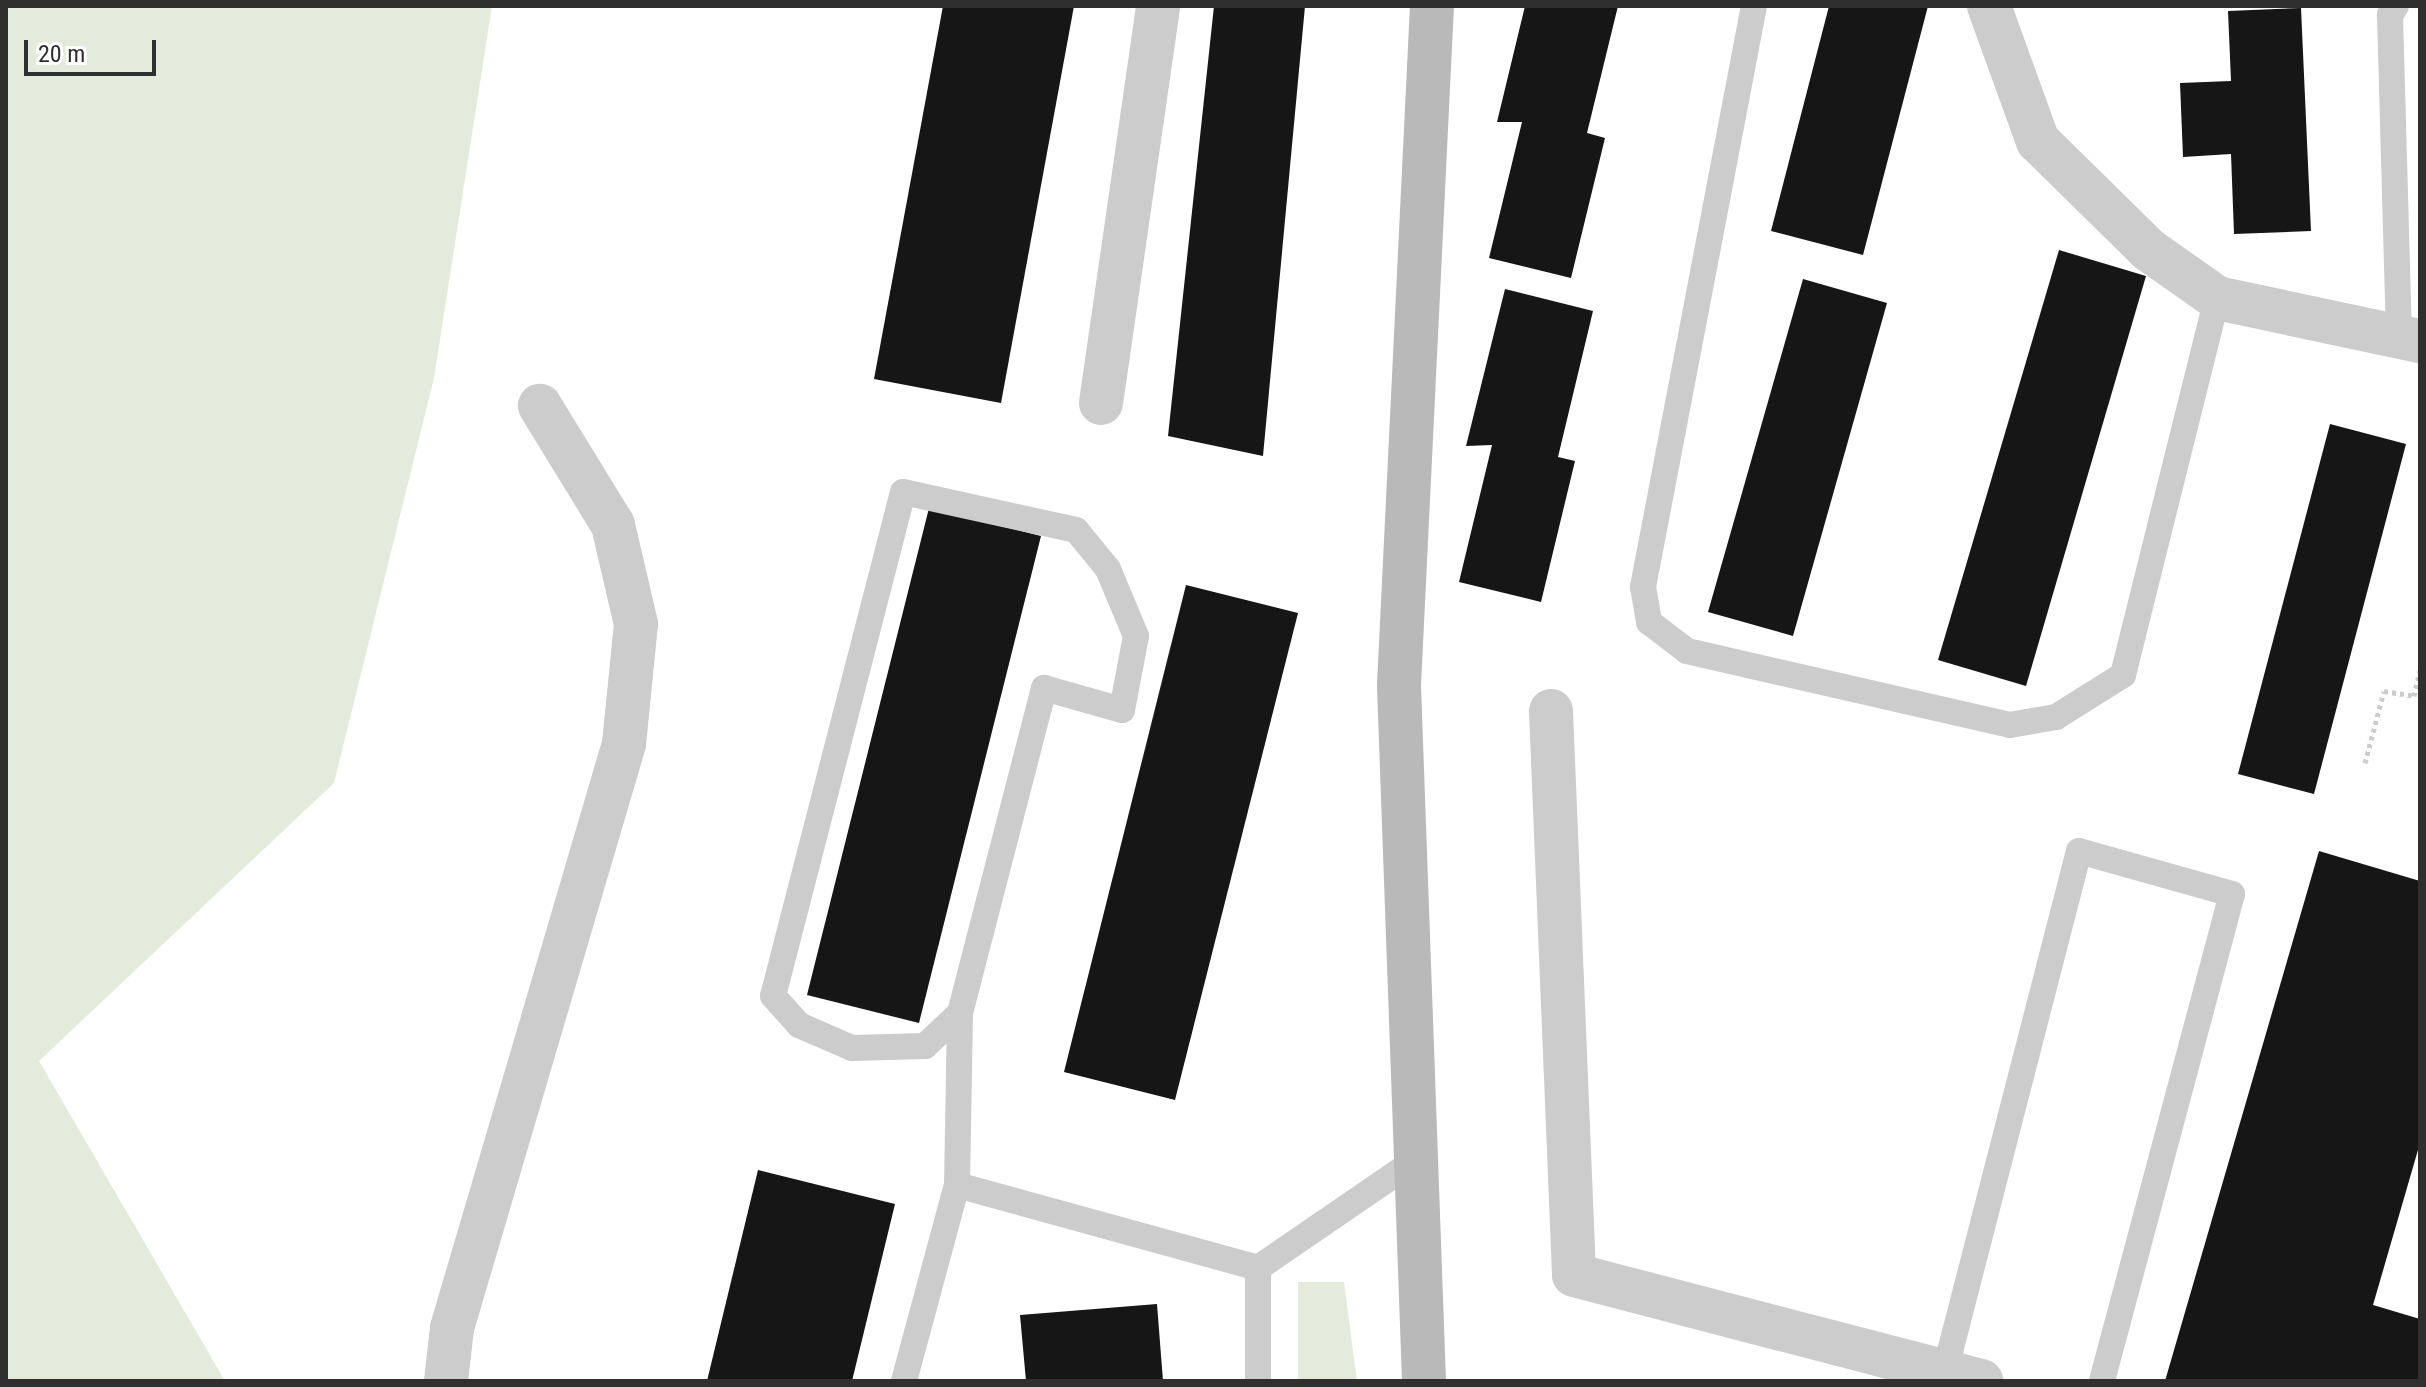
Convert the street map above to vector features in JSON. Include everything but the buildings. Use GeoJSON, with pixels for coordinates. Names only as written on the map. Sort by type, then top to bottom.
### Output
{"type":"FeatureCollection","features":[{"type":"Feature","properties":{"kind":"street"},"geometry":{"type":"LineString","coordinates":[[1101,403],[1158,6]]}},
{"type":"Feature","properties":{"kind":"street"},"geometry":{"type":"LineString","coordinates":[[1424,1381],[1399,685],[1432,6]]}},
{"type":"Feature","properties":{"kind":"street"},"geometry":{"type":"LineString","coordinates":[[1989,6],[2038,141],[2149,250],[2217,298],[2410,341]]}},
{"type":"Feature","properties":{"kind":"street"},"geometry":{"type":"LineString","coordinates":[[446,1381],[452,1328],[624,744],[634,639],[613,525],[540,406]]}},
{"type":"Feature","properties":{"kind":"street"},"geometry":{"type":"LineString","coordinates":[[1551,711],[1574,1275],[1963,1376]]}},
{"type":"Feature","properties":{"kind":"lane"},"geometry":{"type":"LineString","coordinates":[[1754,6],[1643,587],[1649,622],[1687,651],[2010,725],[2056,717],[2123,675],[2217,298]]}},
{"type":"Feature","properties":{"kind":"lane"},"geometry":{"type":"LineString","coordinates":[[2396,6],[2390,15],[2410,341]]}},
{"type":"Feature","properties":{"kind":"lane"},"geometry":{"type":"LineString","coordinates":[[904,1381],[957,1185],[960,1013],[1044,688],[1122,710],[1136,636],[1108,569],[1076,530],[903,492],[773,996],[799,1025],[852,1048],[925,1046],[960,1013]]}},
{"type":"Feature","properties":{"kind":"lane"},"geometry":{"type":"LineString","coordinates":[[1963,1376],[2079,851],[2232,894],[2102,1381]]}},
{"type":"Feature","properties":{"kind":"lane"},"geometry":{"type":"LineString","coordinates":[[957,1185],[1258,1268],[1416,1160]]}},
{"type":"Feature","properties":{"kind":"lane"},"geometry":{"type":"LineString","coordinates":[[1258,1268],[1258,1381]]}},
{"type":"Feature","properties":{"kind":"path"},"geometry":{"type":"LineString","coordinates":[[2365,763],[2384,691],[2414,696],[2420,671]]}},
{"type":"Feature","properties":{"kind":"green space"},"geometry":{"type":"Polygon","coordinates":[[[6,6],[492,6],[434,378],[334,783],[39,1061],[225,1381],[6,1381],[6,6]]]}},
{"type":"Feature","properties":{"kind":"green space"},"geometry":{"type":"Polygon","coordinates":[[[1298,1282],[1344,1282],[1357,1381],[1298,1381],[1298,1282]]]}}]}
